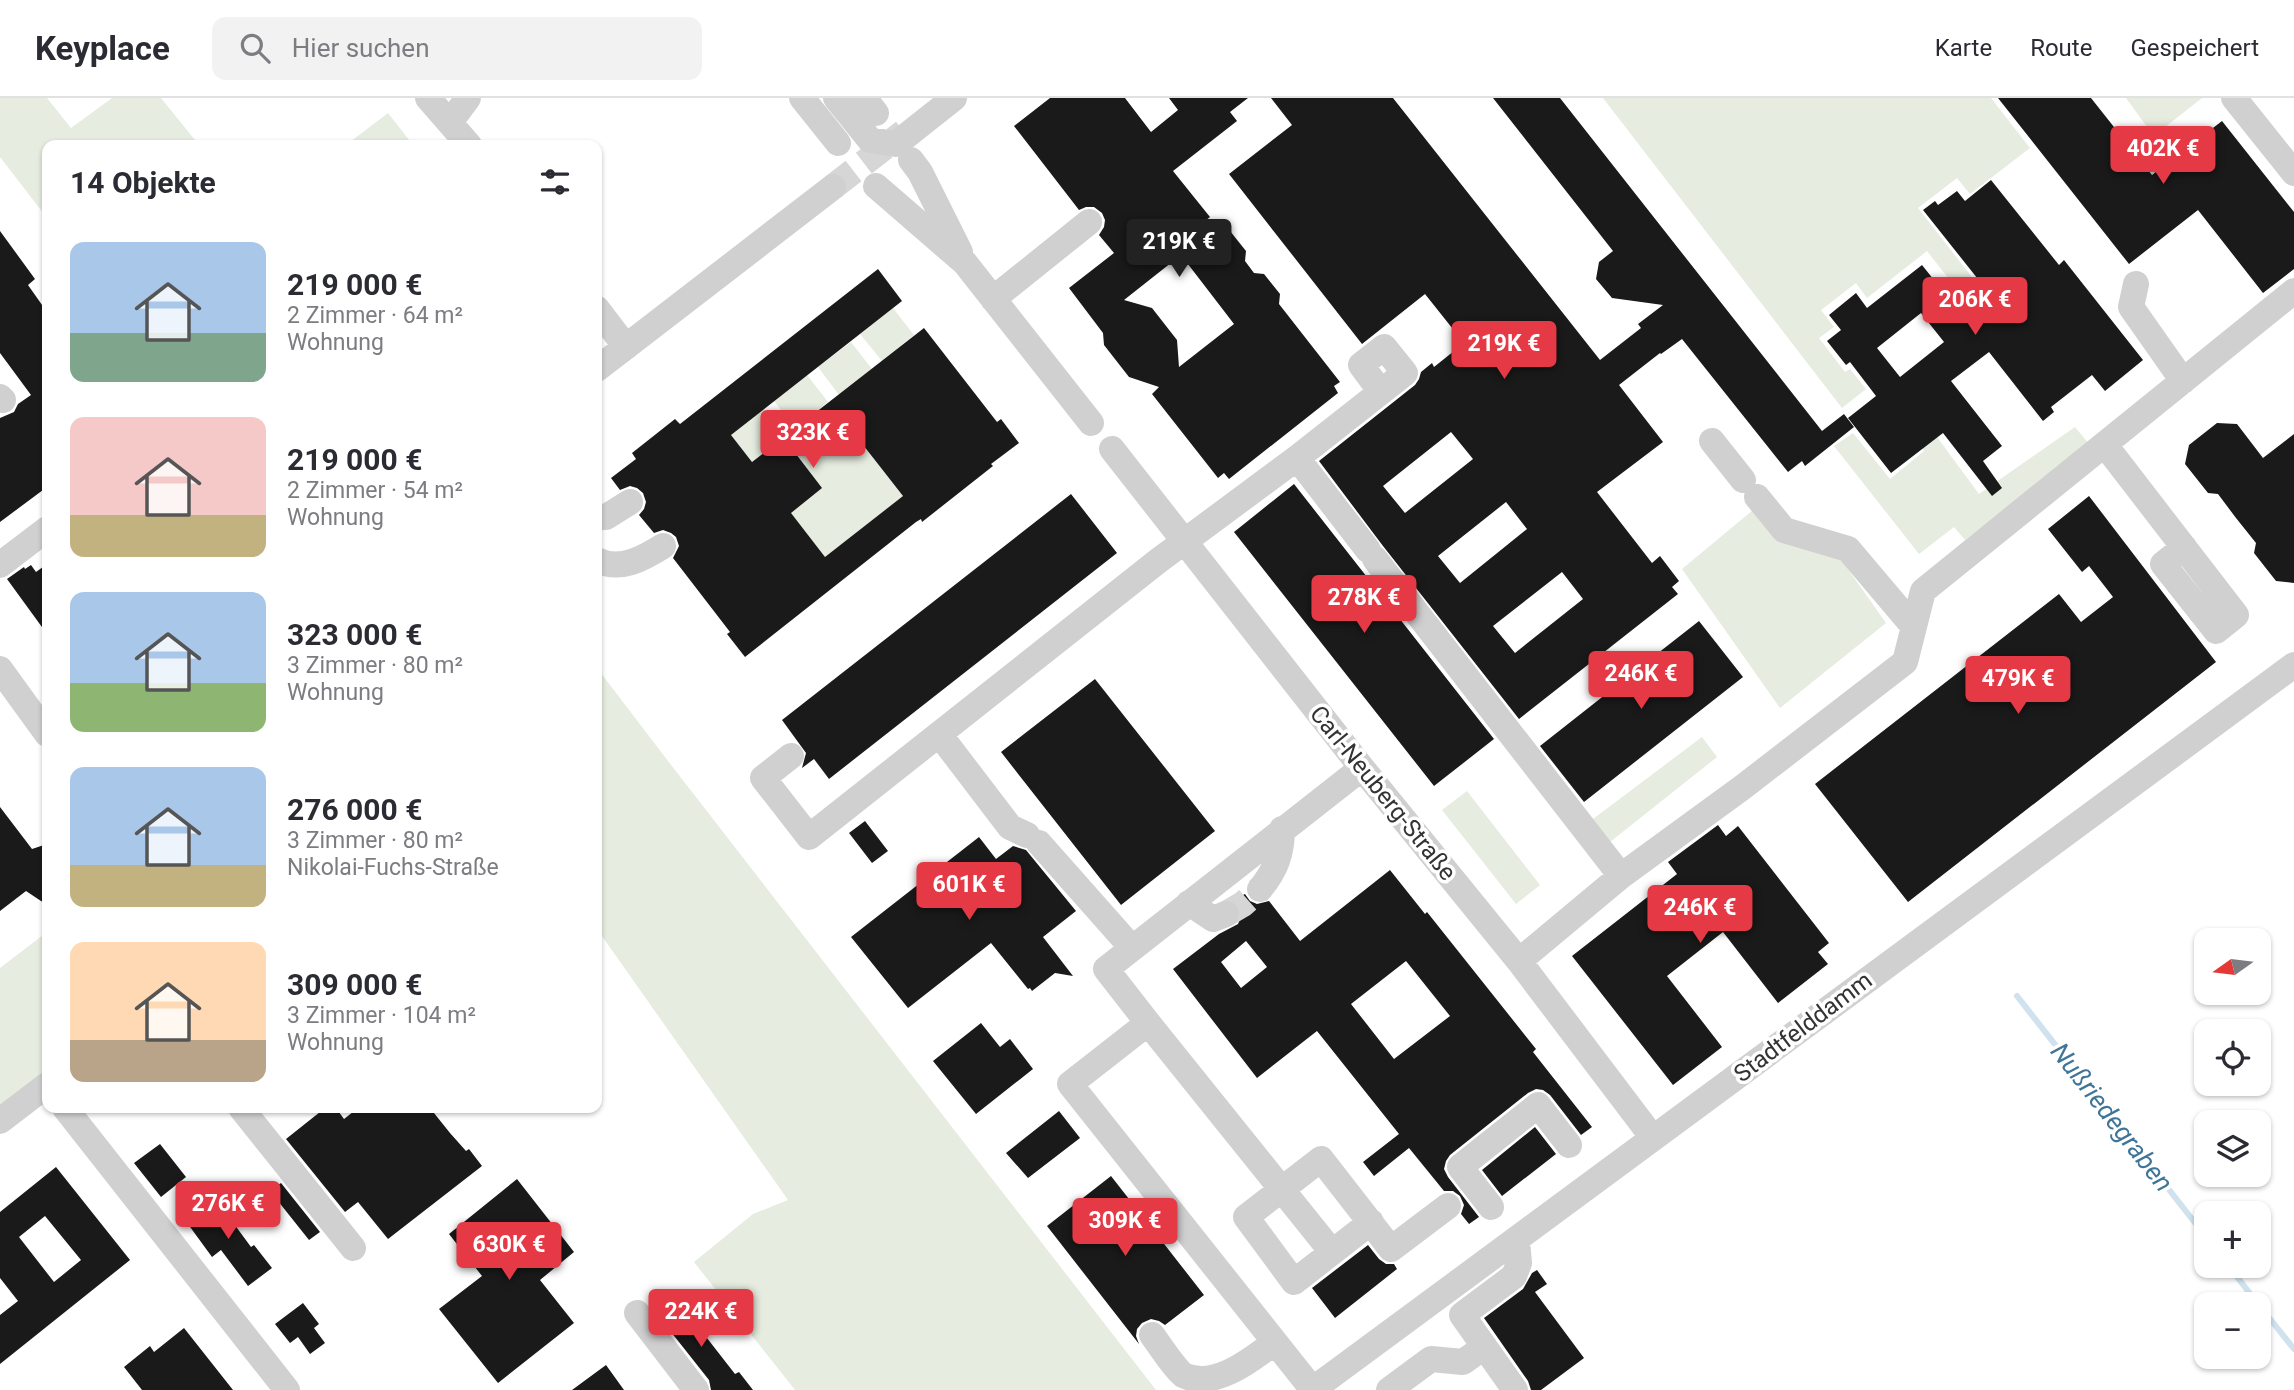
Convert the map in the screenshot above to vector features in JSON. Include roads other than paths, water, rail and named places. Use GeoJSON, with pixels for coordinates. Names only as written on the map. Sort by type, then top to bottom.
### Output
{"type":"FeatureCollection","features":[{"type":"Feature","properties":{"kind":"street"},"geometry":{"type":"LineString","coordinates":[[428,98],[465,140]]}},
{"type":"Feature","properties":{"kind":"street"},"geometry":{"type":"LineString","coordinates":[[451,121],[468,98]]}},
{"type":"Feature","properties":{"kind":"street"},"geometry":{"type":"LineString","coordinates":[[803,98],[838,143]]}},
{"type":"Feature","properties":{"kind":"street"},"geometry":{"type":"LineString","coordinates":[[836,98],[870,140],[910,147]]}},
{"type":"Feature","properties":{"kind":"street"},"geometry":{"type":"LineString","coordinates":[[920,98],[910,147],[965,263]]}},
{"type":"Feature","properties":{"kind":"street"},"geometry":{"type":"LineString","coordinates":[[910,147],[954,98]]}},
{"type":"Feature","properties":{"kind":"street"},"geometry":{"type":"LineString","coordinates":[[2234,98],[2294,173]]}},
{"type":"Feature","properties":{"kind":"street"},"geometry":{"type":"LineString","coordinates":[[876,186],[965,263],[1091,423]]}},
{"type":"Feature","properties":{"kind":"street"},"geometry":{"type":"LineString","coordinates":[[602,365],[834,187]]}},
{"type":"Feature","properties":{"kind":"street"},"geometry":{"type":"LineString","coordinates":[[993,299],[1088,222]]}},
{"type":"Feature","properties":{"kind":"street"},"geometry":{"type":"LineString","coordinates":[[2136,284],[2131,307],[2183,381]]}},
{"type":"Feature","properties":{"kind":"street"},"geometry":{"type":"LineString","coordinates":[[1519,961],[1620,876],[1743,787],[1905,662],[1923,591],[2294,291]]}},
{"type":"Feature","properties":{"kind":"street"},"geometry":{"type":"LineString","coordinates":[[602,316],[626,347]]}},
{"type":"Feature","properties":{"kind":"street"},"geometry":{"type":"LineString","coordinates":[[791,756],[763,779],[809,837],[1184,541],[1297,458],[1381,391]]}},
{"type":"Feature","properties":{"kind":"street"},"geometry":{"type":"LineString","coordinates":[[1712,441],[1784,530],[1848,549],[1914,627]]}},
{"type":"Feature","properties":{"kind":"street"},"geometry":{"type":"LineString","coordinates":[[2105,444],[2184,547]]}},
{"type":"Feature","properties":{"kind":"street","name":"Carl-Neuberg-Straße"},"geometry":{"type":"LineString","coordinates":[[1112,449],[1362,768],[1519,961],[1653,1138]]}},
{"type":"Feature","properties":{"kind":"street"},"geometry":{"type":"LineString","coordinates":[[1297,458],[1620,876]]}},
{"type":"Feature","properties":{"kind":"street"},"geometry":{"type":"LineString","coordinates":[[602,517],[629,502]]}},
{"type":"Feature","properties":{"kind":"street"},"geometry":{"type":"LineString","coordinates":[[0,565],[42,534]]}},
{"type":"Feature","properties":{"kind":"street"},"geometry":{"type":"LineString","coordinates":[[602,563],[635,562],[663,546]]}},
{"type":"Feature","properties":{"kind":"street","name":"Stadtfelddamm"},"geometry":{"type":"LineString","coordinates":[[1312,1390],[2294,665]]}},
{"type":"Feature","properties":{"kind":"street"},"geometry":{"type":"LineString","coordinates":[[0,669],[42,727]]}},
{"type":"Feature","properties":{"kind":"street"},"geometry":{"type":"LineString","coordinates":[[939,734],[1010,827],[1033,839],[1132,948]]}},
{"type":"Feature","properties":{"kind":"street"},"geometry":{"type":"LineString","coordinates":[[1332,1252],[1106,969],[1362,768]]}},
{"type":"Feature","properties":{"kind":"street"},"geometry":{"type":"LineString","coordinates":[[1260,889],[1278,862],[1282,829]]}},
{"type":"Feature","properties":{"kind":"street"},"geometry":{"type":"LineString","coordinates":[[1189,903],[1213,919],[1226,914]]}},
{"type":"Feature","properties":{"kind":"street"},"geometry":{"type":"LineString","coordinates":[[1148,1023],[1070,1084],[1312,1390]]}},
{"type":"Feature","properties":{"kind":"street"},"geometry":{"type":"LineString","coordinates":[[0,1121],[42,1089]]}},
{"type":"Feature","properties":{"kind":"street"},"geometry":{"type":"LineString","coordinates":[[1491,1207],[1460,1167],[1528,1112],[1538,1105],[1569,1145]]}},
{"type":"Feature","properties":{"kind":"street"},"geometry":{"type":"LineString","coordinates":[[69,1113],[287,1390]]}},
{"type":"Feature","properties":{"kind":"street"},"geometry":{"type":"LineString","coordinates":[[245,1113],[353,1248]]}},
{"type":"Feature","properties":{"kind":"street"},"geometry":{"type":"LineString","coordinates":[[1371,1222],[1294,1282],[1246,1217],[1321,1159],[1371,1222],[1391,1249],[1448,1206]]}},
{"type":"Feature","properties":{"kind":"street"},"geometry":{"type":"LineString","coordinates":[[1515,1390],[1462,1315],[1514,1276],[1519,1263],[1517,1241]]}},
{"type":"Feature","properties":{"kind":"street"},"geometry":{"type":"LineString","coordinates":[[637,1313],[696,1390]]}},
{"type":"Feature","properties":{"kind":"street"},"geometry":{"type":"LineString","coordinates":[[1152,1335],[1182,1373],[1193,1381],[1211,1384],[1234,1373],[1275,1342]]}},
{"type":"Feature","properties":{"kind":"street"},"geometry":{"type":"LineString","coordinates":[[1389,1390],[1432,1359],[1463,1362],[1484,1347]]}},
{"type":"Feature","properties":{"kind":"waterway","name":"Nußriedegraben"},"geometry":{"type":"LineString","coordinates":[[2017,996],[2194,1221]]}},
{"type":"Feature","properties":{"kind":"waterway","name":"Nußriedegraben"},"geometry":{"type":"LineString","coordinates":[[2238,1278],[2249,1292]]}},
{"type":"Feature","properties":{"kind":"waterway","name":"Nußriedegraben"},"geometry":{"type":"LineString","coordinates":[[2271,1320],[2294,1349]]}},
{"type":"Feature","properties":{"kind":"tunnel"},"geometry":{"type":"LineString","coordinates":[[833,187],[904,132]]}},
{"type":"Feature","properties":{"kind":"tunnel"},"geometry":{"type":"LineString","coordinates":[[1226,914],[1260,889]]}}]}
